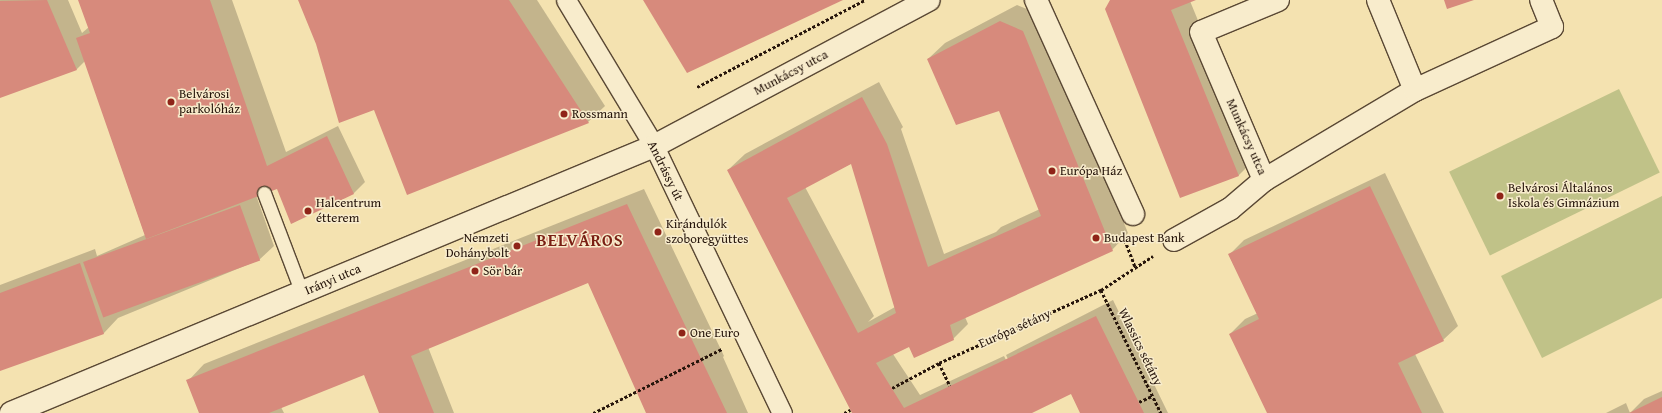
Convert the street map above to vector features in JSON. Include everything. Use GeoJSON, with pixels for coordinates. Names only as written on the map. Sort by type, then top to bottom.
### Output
{"type":"FeatureCollection","features":[{"type":"Feature","properties":{"kind":"street","name":"Andrássy út"},"geometry":{"type":"LineString","coordinates":[[566,0],[654,146],[744,338],[782,413]]}},
{"type":"Feature","properties":{"kind":"street","name":"Munkácsy utca"},"geometry":{"type":"LineString","coordinates":[[654,146],[905,6],[929,0]]}},
{"type":"Feature","properties":{"kind":"street"},"geometry":{"type":"LineString","coordinates":[[1036,0],[1133,214]]}},
{"type":"Feature","properties":{"kind":"street","name":"Munkácsy utca"},"geometry":{"type":"LineString","coordinates":[[1278,0],[1201,32],[1264,180],[1415,90],[1552,27],[1541,0]]}},
{"type":"Feature","properties":{"kind":"street"},"geometry":{"type":"LineString","coordinates":[[1378,0],[1415,90]]}},
{"type":"Feature","properties":{"kind":"street","name":"Irányi utca"},"geometry":{"type":"LineString","coordinates":[[11,413],[654,146]]}},
{"type":"Feature","properties":{"kind":"street"},"geometry":{"type":"LineString","coordinates":[[1174,240],[1230,208],[1264,180]]}},
{"type":"Feature","properties":{"kind":"lane"},"geometry":{"type":"LineString","coordinates":[[264,193],[302,293]]}},
{"type":"Feature","properties":{"kind":"path"},"geometry":{"type":"LineString","coordinates":[[697,87],[865,0]]}},
{"type":"Feature","properties":{"kind":"path","name":"Európa sétány"},"geometry":{"type":"LineString","coordinates":[[892,388],[939,363],[1101,290],[1136,268]]}},
{"type":"Feature","properties":{"kind":"path","name":"Wlassics sétány"},"geometry":{"type":"LineString","coordinates":[[1101,290],[1161,413]]}},
{"type":"Feature","properties":{"kind":"path"},"geometry":{"type":"LineString","coordinates":[[593,413],[744,338]]}},
{"type":"Feature","properties":{"kind":"path"},"geometry":{"type":"LineString","coordinates":[[939,363],[950,386]]}},
{"type":"Feature","properties":{"kind":"path"},"geometry":{"type":"LineString","coordinates":[[1139,402],[1152,396]]}},
{"type":"Feature","properties":{"kind":"path"},"geometry":{"type":"LineString","coordinates":[[844,413],[850,410]]}},
{"type":"Feature","properties":{"kind":"green space"},"geometry":{"type":"Polygon","coordinates":[[[1619,89],[1660,173],[1490,255],[1449,172],[1619,89]]]}},
{"type":"Feature","properties":{"kind":"green space"},"geometry":{"type":"Polygon","coordinates":[[[1662,196],[1662,298],[1542,358],[1501,276],[1662,196]]]}},
{"type":"Feature","properties":{"kind":"building"},"geometry":{"type":"Polygon","coordinates":[[[47,0],[77,70],[0,98],[0,1],[47,0]]]}},
{"type":"Feature","properties":{"kind":"building","name":"Belvárosi parkolóház"},"geometry":{"type":"Polygon","coordinates":[[[78,0],[210,0],[267,166],[327,136],[354,194],[291,224],[277,189],[146,239],[76,38],[90,33],[78,0]]]}},
{"type":"Feature","properties":{"kind":"building"},"geometry":{"type":"Polygon","coordinates":[[[298,0],[509,0],[589,123],[407,195],[374,110],[339,123],[316,44],[298,0]]]}},
{"type":"Feature","properties":{"kind":"building"},"geometry":{"type":"Polygon","coordinates":[[[643,0],[843,0],[687,73],[643,0]]]}},
{"type":"Feature","properties":{"kind":"building"},"geometry":{"type":"Polygon","coordinates":[[[1110,0],[1196,0],[1171,10],[1239,176],[1180,198],[1105,9],[1110,0]]]}},
{"type":"Feature","properties":{"kind":"building"},"geometry":{"type":"Polygon","coordinates":[[[1444,0],[1474,0],[1447,9],[1444,0]]]}},
{"type":"Feature","properties":{"kind":"building"},"geometry":{"type":"Polygon","coordinates":[[[1000,21],[1023,31],[1113,251],[950,325],[954,340],[914,358],[909,347],[876,363],[904,408],[1096,316],[1144,413],[1080,413],[1071,394],[1032,413],[852,413],[727,170],[862,97],[887,144],[928,267],[1041,216],[999,111],[956,125],[927,59],[1000,21]],[[851,164],[787,198],[858,333],[896,313],[851,164]]]}},
{"type":"Feature","properties":{"kind":"building"},"geometry":{"type":"Polygon","coordinates":[[[1370,186],[1444,341],[1398,363],[1422,413],[1267,413],[1229,334],[1259,319],[1228,254],[1370,186]]]}},
{"type":"Feature","properties":{"kind":"building"},"geometry":{"type":"Polygon","coordinates":[[[627,204],[727,413],[646,413],[588,283],[411,356],[434,413],[379,413],[364,375],[269,413],[199,413],[186,380],[627,204]]]}},
{"type":"Feature","properties":{"kind":"building"},"geometry":{"type":"Polygon","coordinates":[[[240,205],[260,260],[103,318],[83,262],[240,205]]]}},
{"type":"Feature","properties":{"kind":"building"},"geometry":{"type":"Polygon","coordinates":[[[80,263],[104,334],[0,371],[0,293],[80,263]]]}},
{"type":"Feature","properties":{"kind":"building"},"geometry":{"type":"Polygon","coordinates":[[[1662,397],[1662,413],[1629,413],[1662,397]]]}},
{"type":"Feature","properties":{"kind":"place","name":"Belvárosi parkolóház"},"geometry":{"type":"Point","coordinates":[171,102]}},
{"type":"Feature","properties":{"kind":"place","name":"Rossmann"},"geometry":{"type":"Point","coordinates":[564,114]}},
{"type":"Feature","properties":{"kind":"place","name":"Európa Ház"},"geometry":{"type":"Point","coordinates":[1052,171]}},
{"type":"Feature","properties":{"kind":"place","name":"Belvárosi Általános Iskola és Gimnázium"},"geometry":{"type":"Point","coordinates":[1500,196]}},
{"type":"Feature","properties":{"kind":"place","name":"Halcentrum étterem"},"geometry":{"type":"Point","coordinates":[308,211]}},
{"type":"Feature","properties":{"kind":"place","name":"Kirándulók szoboregyüttes"},"geometry":{"type":"Point","coordinates":[658,232]}},
{"type":"Feature","properties":{"kind":"place","name":"Budapest Bank"},"geometry":{"type":"Point","coordinates":[1096,238]}},
{"type":"Feature","properties":{"kind":"place","name":"Nemzeti Dohánybolt"},"geometry":{"type":"Point","coordinates":[517,246]}},
{"type":"Feature","properties":{"kind":"place","name":"Sör bár"},"geometry":{"type":"Point","coordinates":[475,271]}},
{"type":"Feature","properties":{"kind":"place","name":"One Euro"},"geometry":{"type":"Point","coordinates":[682,333]}},
{"type":"Feature","properties":{"kind":"district","name":"BELVÁROS"},"geometry":{"type":"Point","coordinates":[580,240]}}]}
